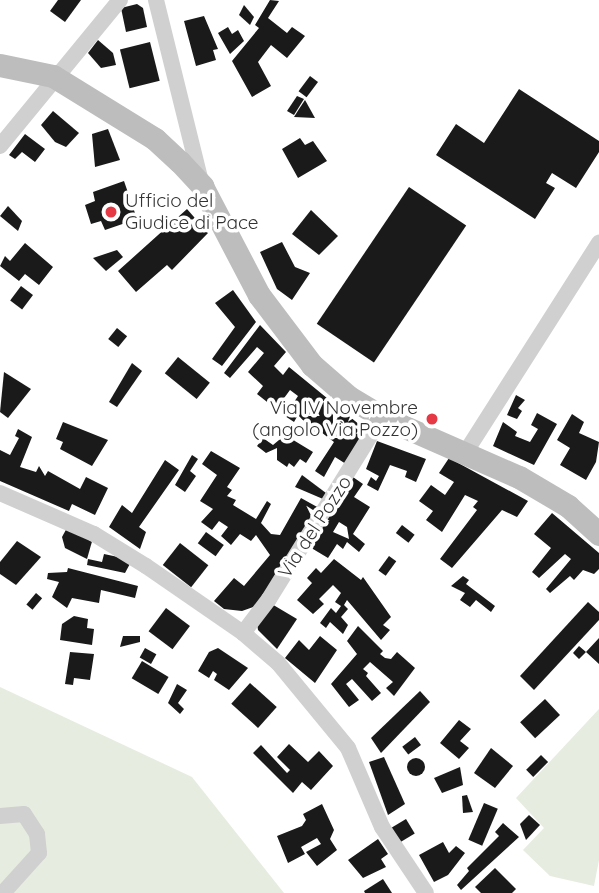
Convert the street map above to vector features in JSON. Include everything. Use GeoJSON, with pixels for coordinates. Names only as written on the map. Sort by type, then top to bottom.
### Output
{"type":"FeatureCollection","features":[{"type":"Feature","properties":{"kind":"main road"},"geometry":{"type":"LineString","coordinates":[[0,65],[53,76],[155,139],[202,186],[259,295],[312,365],[349,397],[382,417],[467,450],[558,500],[599,534]]}},
{"type":"Feature","properties":{"kind":"street"},"geometry":{"type":"LineString","coordinates":[[0,146],[53,76],[120,0]]}},
{"type":"Feature","properties":{"kind":"street"},"geometry":{"type":"LineString","coordinates":[[156,0],[202,186]]}},
{"type":"Feature","properties":{"kind":"street"},"geometry":{"type":"LineString","coordinates":[[467,450],[599,243]]}},
{"type":"Feature","properties":{"kind":"street","name":"Via del Pozzo"},"geometry":{"type":"LineString","coordinates":[[243,633],[382,417]]}},
{"type":"Feature","properties":{"kind":"street"},"geometry":{"type":"LineString","coordinates":[[0,493],[94,534],[243,633],[278,663],[348,748],[382,827],[426,893]]}},
{"type":"Feature","properties":{"kind":"street"},"geometry":{"type":"LineString","coordinates":[[0,816],[23,814],[37,834],[39,853],[3,893]]}},
{"type":"Feature","properties":{"kind":"shaded area"},"geometry":{"type":"Polygon","coordinates":[[[0,687],[192,777],[284,893],[0,893],[0,687]]]}},
{"type":"Feature","properties":{"kind":"shaded area"},"geometry":{"type":"Polygon","coordinates":[[[599,709],[599,860],[594,886],[550,876],[523,850],[544,828],[516,798],[599,709]]]}},
{"type":"Feature","properties":{"kind":"building"},"geometry":{"type":"Polygon","coordinates":[[[58,0],[81,0],[65,22],[50,11],[58,0]]]}},
{"type":"Feature","properties":{"kind":"building"},"geometry":{"type":"Polygon","coordinates":[[[270,0],[279,1],[268,18],[287,33],[292,27],[305,36],[287,58],[271,45],[258,62],[271,86],[252,97],[232,61],[259,28],[255,25],[270,0]]]}},
{"type":"Feature","properties":{"kind":"building"},"geometry":{"type":"Polygon","coordinates":[[[137,4],[143,8],[147,27],[126,32],[121,8],[137,4]]]}},
{"type":"Feature","properties":{"kind":"building"},"geometry":{"type":"Polygon","coordinates":[[[244,5],[254,17],[250,25],[239,15],[244,5]]]}},
{"type":"Feature","properties":{"kind":"building"},"geometry":{"type":"Polygon","coordinates":[[[204,16],[218,49],[213,50],[216,60],[196,66],[184,21],[204,16]]]}},
{"type":"Feature","properties":{"kind":"building"},"geometry":{"type":"Polygon","coordinates":[[[228,27],[232,34],[238,30],[244,41],[230,54],[218,33],[228,27]]]}},
{"type":"Feature","properties":{"kind":"building"},"geometry":{"type":"Polygon","coordinates":[[[98,40],[113,53],[116,65],[101,68],[88,53],[98,40]]]}},
{"type":"Feature","properties":{"kind":"building"},"geometry":{"type":"Polygon","coordinates":[[[150,42],[160,81],[130,88],[120,49],[150,42]]]}},
{"type":"Feature","properties":{"kind":"building"},"geometry":{"type":"Polygon","coordinates":[[[310,76],[318,82],[307,97],[299,91],[310,76]]]}},
{"type":"Feature","properties":{"kind":"building"},"geometry":{"type":"Polygon","coordinates":[[[519,89],[599,141],[599,152],[576,188],[552,173],[546,183],[555,188],[535,219],[436,155],[456,124],[484,143],[519,89]]]}},
{"type":"Feature","properties":{"kind":"building"},"geometry":{"type":"Polygon","coordinates":[[[297,96],[304,99],[294,115],[287,111],[297,96]]]}},
{"type":"Feature","properties":{"kind":"building"},"geometry":{"type":"Polygon","coordinates":[[[305,100],[315,118],[294,117],[305,100]]]}},
{"type":"Feature","properties":{"kind":"building"},"geometry":{"type":"Polygon","coordinates":[[[53,111],[79,133],[66,147],[55,142],[41,125],[53,111]]]}},
{"type":"Feature","properties":{"kind":"building"},"geometry":{"type":"Polygon","coordinates":[[[108,129],[120,160],[95,167],[92,134],[108,129]]]}},
{"type":"Feature","properties":{"kind":"building"},"geometry":{"type":"Polygon","coordinates":[[[25,134],[45,149],[35,162],[22,152],[15,159],[9,155],[25,134]]]}},
{"type":"Feature","properties":{"kind":"building"},"geometry":{"type":"Polygon","coordinates":[[[300,138],[305,145],[313,141],[327,161],[298,178],[282,149],[300,138]]]}},
{"type":"Feature","properties":{"kind":"building","name":"Ufficio del Giudice di Pace"},"geometry":{"type":"Polygon","coordinates":[[[124,181],[137,219],[105,230],[101,221],[91,224],[85,205],[95,201],[93,192],[124,181]]]}},
{"type":"Feature","properties":{"kind":"building"},"geometry":{"type":"Polygon","coordinates":[[[409,187],[466,226],[374,362],[317,324],[409,187]]]}},
{"type":"Feature","properties":{"kind":"building"},"geometry":{"type":"Polygon","coordinates":[[[8,206],[22,221],[18,231],[0,216],[8,206]]]}},
{"type":"Feature","properties":{"kind":"building"},"geometry":{"type":"Polygon","coordinates":[[[187,209],[208,233],[172,270],[167,265],[136,292],[118,271],[187,209]]]}},
{"type":"Feature","properties":{"kind":"building"},"geometry":{"type":"Polygon","coordinates":[[[311,210],[338,236],[319,255],[292,234],[311,210]]]}},
{"type":"Feature","properties":{"kind":"building"},"geometry":{"type":"Polygon","coordinates":[[[282,242],[295,267],[310,273],[292,300],[277,289],[260,252],[282,242]]]}},
{"type":"Feature","properties":{"kind":"building"},"geometry":{"type":"Polygon","coordinates":[[[25,243],[53,267],[39,285],[25,274],[19,281],[0,266],[5,256],[10,261],[25,243]]]}},
{"type":"Feature","properties":{"kind":"building"},"geometry":{"type":"Polygon","coordinates":[[[117,250],[123,257],[106,271],[93,258],[117,250]]]}},
{"type":"Feature","properties":{"kind":"building"},"geometry":{"type":"Polygon","coordinates":[[[21,286],[33,295],[22,309],[10,300],[21,286]]]}},
{"type":"Feature","properties":{"kind":"building"},"geometry":{"type":"Polygon","coordinates":[[[233,290],[256,322],[222,366],[212,359],[235,327],[215,303],[233,290]]]}},
{"type":"Feature","properties":{"kind":"building"},"geometry":{"type":"Polygon","coordinates":[[[260,325],[286,352],[274,366],[283,375],[289,367],[366,430],[346,464],[335,457],[324,477],[315,471],[334,442],[321,432],[318,436],[298,415],[294,422],[285,416],[298,396],[290,390],[276,409],[257,394],[263,386],[248,372],[264,353],[257,347],[230,378],[224,373],[260,325]]]}},
{"type":"Feature","properties":{"kind":"building"},"geometry":{"type":"Polygon","coordinates":[[[117,328],[127,336],[118,347],[108,339],[117,328]]]}},
{"type":"Feature","properties":{"kind":"building"},"geometry":{"type":"Polygon","coordinates":[[[178,357],[210,383],[197,399],[165,373],[178,357]]]}},
{"type":"Feature","properties":{"kind":"building"},"geometry":{"type":"Polygon","coordinates":[[[132,363],[142,371],[117,407],[109,402],[132,363]]]}},
{"type":"Feature","properties":{"kind":"building"},"geometry":{"type":"Polygon","coordinates":[[[4,372],[31,389],[8,418],[0,412],[4,372]]]}},
{"type":"Feature","properties":{"kind":"building"},"geometry":{"type":"Polygon","coordinates":[[[516,395],[525,400],[518,408],[522,411],[517,419],[507,415],[516,395]]]}},
{"type":"Feature","properties":{"kind":"building"},"geometry":{"type":"Polygon","coordinates":[[[537,413],[557,424],[534,465],[493,446],[503,422],[517,432],[515,436],[530,442],[538,429],[531,425],[537,413]]]}},
{"type":"Feature","properties":{"kind":"building"},"geometry":{"type":"Polygon","coordinates":[[[572,414],[584,422],[579,433],[599,442],[596,462],[586,480],[560,465],[570,448],[557,440],[572,414]]]}},
{"type":"Feature","properties":{"kind":"building"},"geometry":{"type":"Polygon","coordinates":[[[63,422],[108,440],[92,466],[60,449],[63,442],[56,439],[63,422]]]}},
{"type":"Feature","properties":{"kind":"building"},"geometry":{"type":"Polygon","coordinates":[[[18,429],[32,437],[20,467],[36,472],[39,466],[45,476],[48,471],[80,489],[86,477],[108,488],[95,515],[72,504],[69,511],[0,481],[0,450],[10,455],[19,438],[15,436],[18,429]]]}},
{"type":"Feature","properties":{"kind":"building"},"geometry":{"type":"Polygon","coordinates":[[[285,435],[313,452],[306,463],[300,459],[294,467],[289,463],[287,467],[277,460],[277,448],[266,453],[257,446],[263,438],[273,445],[285,435]]]}},
{"type":"Feature","properties":{"kind":"building"},"geometry":{"type":"Polygon","coordinates":[[[377,441],[426,459],[416,482],[405,477],[407,471],[390,465],[378,491],[367,485],[371,477],[376,481],[379,476],[366,469],[377,441]]]}},
{"type":"Feature","properties":{"kind":"building"},"geometry":{"type":"Polygon","coordinates":[[[211,451],[240,468],[227,487],[232,490],[227,496],[236,500],[233,505],[256,519],[267,501],[271,504],[261,523],[271,534],[280,535],[301,498],[319,508],[256,606],[242,611],[224,609],[214,601],[234,578],[244,586],[270,555],[256,535],[251,541],[240,534],[231,545],[221,536],[228,527],[219,521],[212,530],[201,522],[213,509],[200,501],[217,475],[202,464],[211,451]]]}},
{"type":"Feature","properties":{"kind":"building"},"geometry":{"type":"Polygon","coordinates":[[[192,455],[198,459],[190,471],[196,476],[185,492],[175,485],[192,455]]]}},
{"type":"Feature","properties":{"kind":"building"},"geometry":{"type":"Polygon","coordinates":[[[449,458],[528,501],[517,517],[502,510],[452,568],[440,559],[477,510],[473,507],[478,501],[465,495],[442,532],[426,520],[433,511],[419,501],[431,485],[445,495],[454,482],[439,473],[449,458]]]}},
{"type":"Feature","properties":{"kind":"building"},"geometry":{"type":"Polygon","coordinates":[[[165,460],[179,470],[139,527],[146,532],[140,549],[109,527],[122,505],[132,513],[165,460]]]}},
{"type":"Feature","properties":{"kind":"building"},"geometry":{"type":"Polygon","coordinates":[[[302,475],[326,493],[323,499],[295,487],[302,475]]]}},
{"type":"Feature","properties":{"kind":"building"},"geometry":{"type":"Polygon","coordinates":[[[350,475],[363,484],[354,497],[370,507],[353,534],[365,544],[359,552],[347,542],[343,549],[337,544],[328,558],[308,546],[350,475]],[[339,522],[333,532],[349,539],[347,527],[339,522]]]}},
{"type":"Feature","properties":{"kind":"building"},"geometry":{"type":"Polygon","coordinates":[[[552,513],[599,553],[599,569],[594,574],[583,570],[574,580],[570,576],[550,593],[546,589],[571,559],[565,554],[539,578],[532,572],[551,548],[534,534],[552,513]]]}},
{"type":"Feature","properties":{"kind":"building"},"geometry":{"type":"Polygon","coordinates":[[[402,525],[415,535],[408,543],[396,533],[402,525]]]}},
{"type":"Feature","properties":{"kind":"building"},"geometry":{"type":"Polygon","coordinates":[[[68,526],[93,538],[87,559],[65,548],[62,537],[68,526]]]}},
{"type":"Feature","properties":{"kind":"building"},"geometry":{"type":"Polygon","coordinates":[[[206,532],[224,545],[216,556],[198,543],[206,532]]]}},
{"type":"Feature","properties":{"kind":"building"},"geometry":{"type":"Polygon","coordinates":[[[17,541],[41,557],[16,585],[0,574],[0,562],[17,541]]]}},
{"type":"Feature","properties":{"kind":"building"},"geometry":{"type":"Polygon","coordinates":[[[180,543],[208,565],[191,587],[163,565],[180,543]]]}},
{"type":"Feature","properties":{"kind":"building"},"geometry":{"type":"Polygon","coordinates":[[[104,554],[132,560],[125,573],[87,565],[88,559],[102,562],[104,554]]]}},
{"type":"Feature","properties":{"kind":"building"},"geometry":{"type":"Polygon","coordinates":[[[389,556],[396,561],[386,576],[378,571],[389,556]]]}},
{"type":"Feature","properties":{"kind":"building"},"geometry":{"type":"Polygon","coordinates":[[[334,559],[361,580],[363,577],[391,617],[383,625],[390,630],[381,640],[347,600],[344,605],[348,609],[341,617],[348,625],[343,634],[330,622],[326,628],[320,623],[331,608],[336,613],[341,606],[335,602],[341,593],[333,585],[319,599],[324,604],[313,614],[297,600],[312,583],[307,578],[316,568],[321,573],[334,559]]]}},
{"type":"Feature","properties":{"kind":"building"},"geometry":{"type":"Polygon","coordinates":[[[68,568],[138,586],[135,598],[101,590],[99,603],[72,598],[67,608],[52,597],[59,582],[47,579],[48,573],[67,572],[68,568]]]}},
{"type":"Feature","properties":{"kind":"building"},"geometry":{"type":"Polygon","coordinates":[[[463,576],[469,580],[466,584],[495,606],[491,612],[476,600],[470,607],[460,600],[465,593],[451,586],[463,576]]]}},
{"type":"Feature","properties":{"kind":"building"},"geometry":{"type":"Polygon","coordinates":[[[36,593],[42,598],[32,610],[26,604],[36,593]]]}},
{"type":"Feature","properties":{"kind":"building"},"geometry":{"type":"Polygon","coordinates":[[[588,602],[599,612],[599,620],[534,690],[520,676],[588,602]]]}},
{"type":"Feature","properties":{"kind":"building"},"geometry":{"type":"Polygon","coordinates":[[[270,603],[297,619],[277,649],[258,630],[257,623],[270,603]]]}},
{"type":"Feature","properties":{"kind":"building"},"geometry":{"type":"Polygon","coordinates":[[[166,608],[190,626],[173,649],[149,631],[166,608]]]}},
{"type":"Feature","properties":{"kind":"building"},"geometry":{"type":"Polygon","coordinates":[[[74,616],[88,619],[87,628],[94,629],[92,645],[60,640],[62,624],[74,616]]]}},
{"type":"Feature","properties":{"kind":"building"},"geometry":{"type":"Polygon","coordinates":[[[358,626],[383,651],[380,654],[385,658],[391,659],[397,652],[415,668],[394,696],[386,688],[393,682],[370,662],[363,669],[381,693],[372,701],[352,679],[346,684],[359,700],[349,707],[331,684],[357,654],[347,641],[358,626]]]}},
{"type":"Feature","properties":{"kind":"building"},"geometry":{"type":"Polygon","coordinates":[[[123,636],[140,636],[140,642],[120,647],[123,636]]]}},
{"type":"Feature","properties":{"kind":"building"},"geometry":{"type":"Polygon","coordinates":[[[320,636],[337,650],[315,683],[285,658],[299,640],[309,650],[320,636]]]}},
{"type":"Feature","properties":{"kind":"building"},"geometry":{"type":"Polygon","coordinates":[[[599,638],[599,664],[586,652],[599,638]]]}},
{"type":"Feature","properties":{"kind":"building"},"geometry":{"type":"Polygon","coordinates":[[[579,646],[586,652],[579,659],[573,653],[579,646]]]}},
{"type":"Feature","properties":{"kind":"building"},"geometry":{"type":"Polygon","coordinates":[[[145,648],[156,654],[151,664],[140,658],[145,648]]]}},
{"type":"Feature","properties":{"kind":"building"},"geometry":{"type":"Polygon","coordinates":[[[218,648],[248,668],[229,690],[214,680],[217,674],[213,671],[209,678],[198,671],[209,652],[218,648]]]}},
{"type":"Feature","properties":{"kind":"building"},"geometry":{"type":"Polygon","coordinates":[[[70,652],[94,654],[90,680],[74,678],[73,685],[65,684],[70,652]]]}},
{"type":"Feature","properties":{"kind":"building"},"geometry":{"type":"Polygon","coordinates":[[[142,661],[169,677],[158,694],[132,678],[142,661]]]}},
{"type":"Feature","properties":{"kind":"building"},"geometry":{"type":"Polygon","coordinates":[[[250,683],[277,707],[258,728],[231,704],[250,683]]]}},
{"type":"Feature","properties":{"kind":"building"},"geometry":{"type":"Polygon","coordinates":[[[177,684],[187,690],[178,703],[184,709],[180,714],[168,703],[177,684]]]}},
{"type":"Feature","properties":{"kind":"building"},"geometry":{"type":"Polygon","coordinates":[[[420,691],[430,702],[381,753],[371,738],[420,691]]]}},
{"type":"Feature","properties":{"kind":"building"},"geometry":{"type":"Polygon","coordinates":[[[545,699],[560,715],[535,738],[520,722],[545,699]]]}},
{"type":"Feature","properties":{"kind":"building"},"geometry":{"type":"Polygon","coordinates":[[[459,720],[471,729],[460,741],[469,748],[459,759],[440,743],[459,720]]]}},
{"type":"Feature","properties":{"kind":"building"},"geometry":{"type":"Polygon","coordinates":[[[415,737],[421,745],[408,755],[402,747],[415,737]]]}},
{"type":"Feature","properties":{"kind":"building"},"geometry":{"type":"Polygon","coordinates":[[[289,744],[308,762],[319,751],[333,766],[311,790],[302,782],[293,793],[253,753],[261,745],[287,773],[290,770],[277,757],[289,744]]]}},
{"type":"Feature","properties":{"kind":"building"},"geometry":{"type":"Polygon","coordinates":[[[491,748],[513,766],[495,788],[474,773],[491,748]]]}},
{"type":"Feature","properties":{"kind":"building"},"geometry":{"type":"Polygon","coordinates":[[[541,755],[548,762],[533,777],[526,770],[541,755]]]}},
{"type":"Feature","properties":{"kind":"building"},"geometry":{"type":"Polygon","coordinates":[[[384,757],[405,804],[388,815],[369,762],[384,757]]]}},
{"type":"Feature","properties":{"kind":"building"},"geometry":{"type":"Polygon","coordinates":[[[416,758],[422,761],[425,767],[422,773],[416,776],[410,773],[407,767],[410,761],[416,758]]]}},
{"type":"Feature","properties":{"kind":"building"},"geometry":{"type":"Polygon","coordinates":[[[460,767],[463,785],[442,793],[434,778],[460,767]]]}},
{"type":"Feature","properties":{"kind":"building"},"geometry":{"type":"Polygon","coordinates":[[[467,795],[473,812],[463,813],[462,796],[467,795]]]}},
{"type":"Feature","properties":{"kind":"building"},"geometry":{"type":"Polygon","coordinates":[[[484,803],[498,809],[482,846],[468,840],[484,803]]]}},
{"type":"Feature","properties":{"kind":"building"},"geometry":{"type":"Polygon","coordinates":[[[322,804],[334,830],[330,839],[337,850],[317,866],[306,852],[321,844],[317,838],[301,847],[305,854],[288,863],[277,836],[302,826],[306,820],[303,814],[322,804]]]}},
{"type":"Feature","properties":{"kind":"building"},"geometry":{"type":"Polygon","coordinates":[[[529,815],[540,825],[526,840],[520,824],[529,815]]]}},
{"type":"Feature","properties":{"kind":"building"},"geometry":{"type":"Polygon","coordinates":[[[406,819],[415,834],[400,842],[391,828],[406,819]]]}},
{"type":"Feature","properties":{"kind":"building"},"geometry":{"type":"Polygon","coordinates":[[[503,823],[519,837],[461,890],[457,885],[469,871],[467,868],[499,836],[495,832],[503,823]]]}},
{"type":"Feature","properties":{"kind":"building"},"geometry":{"type":"Polygon","coordinates":[[[378,839],[388,854],[381,859],[386,867],[363,878],[348,860],[378,839]]]}},
{"type":"Feature","properties":{"kind":"building"},"geometry":{"type":"Polygon","coordinates":[[[443,842],[449,853],[456,846],[465,853],[448,875],[434,882],[419,855],[443,842]]]}},
{"type":"Feature","properties":{"kind":"building"},"geometry":{"type":"Polygon","coordinates":[[[495,868],[516,889],[512,893],[481,893],[475,887],[495,868]]]}},
{"type":"Feature","properties":{"kind":"building"},"geometry":{"type":"Polygon","coordinates":[[[383,879],[392,893],[365,893],[364,891],[383,879]]]}},
{"type":"Feature","properties":{"kind":"place","name":"Ufficio del Giudice di Pace"},"geometry":{"type":"Point","coordinates":[111,212]}},
{"type":"Feature","properties":{"kind":"place","name":"Via IV Novembre (angolo Via Pozzo)"},"geometry":{"type":"Point","coordinates":[432,419]}}]}
